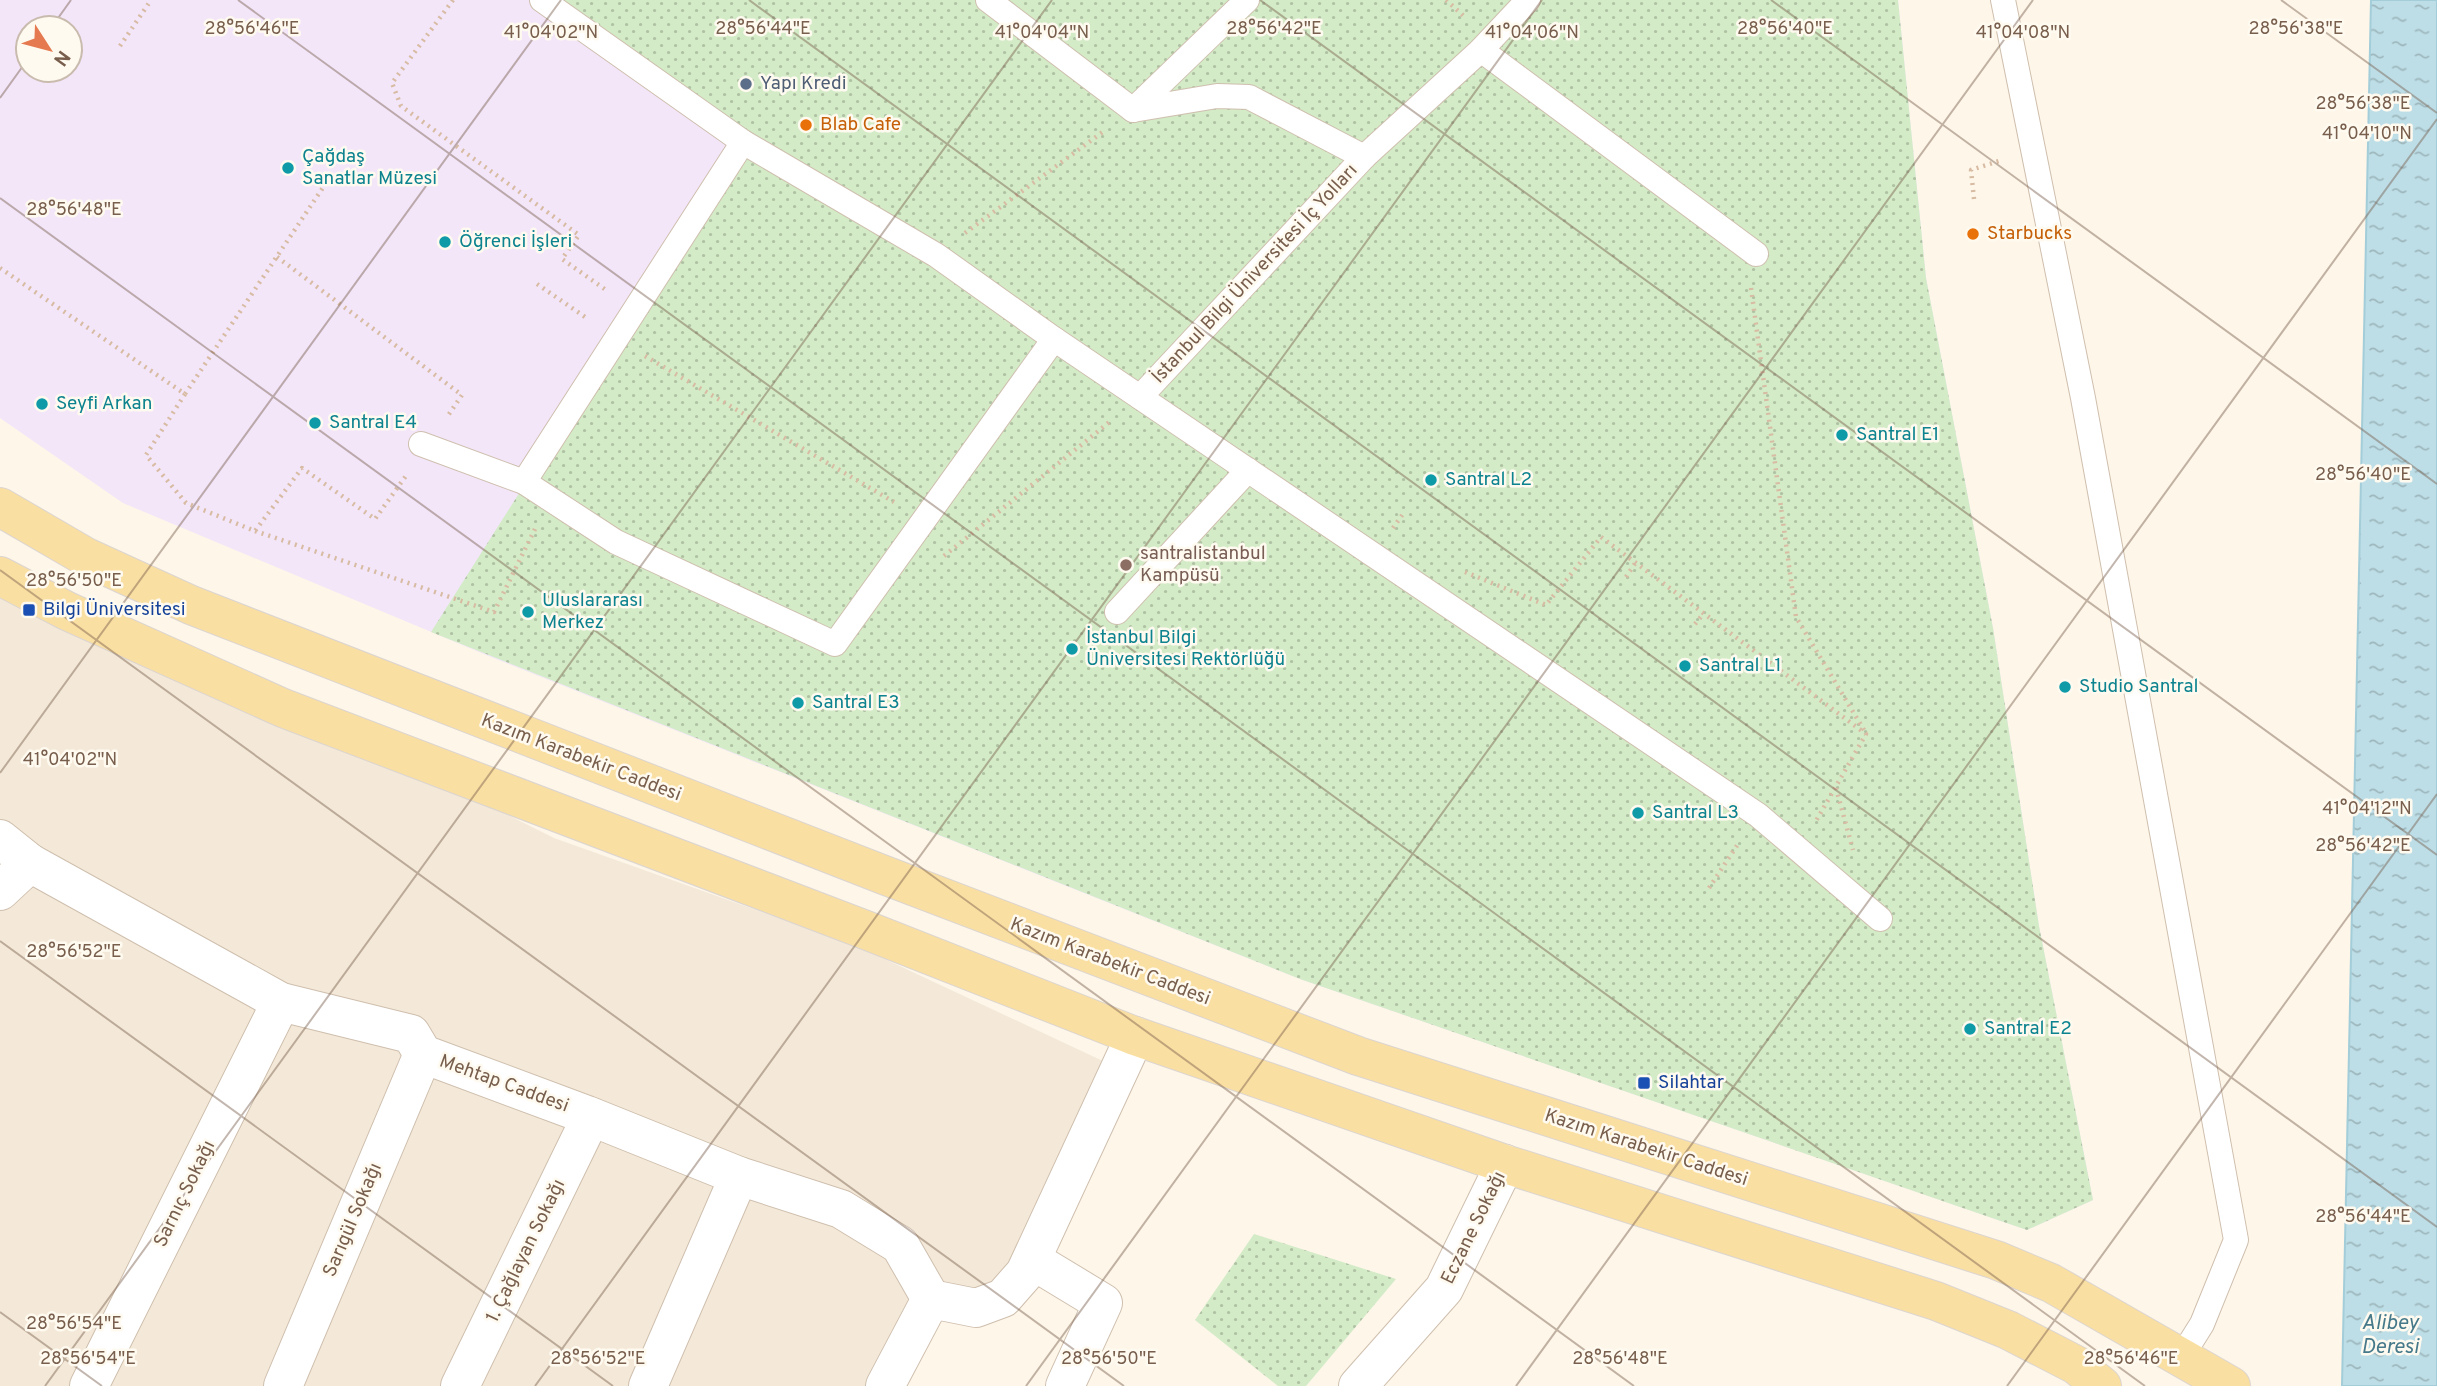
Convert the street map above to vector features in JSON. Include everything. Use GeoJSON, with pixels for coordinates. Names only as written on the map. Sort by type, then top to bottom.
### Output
{"type":"FeatureCollection","features":[{"type":"Feature","properties":{"kind":"main road","name":"Kazım Karabekir Caddesi"},"geometry":{"type":"LineString","coordinates":[[0,507],[86,557],[204,610],[834,856],[1357,1056],[1996,1260],[2051,1283],[2231,1386]]}},
{"type":"Feature","properties":{"kind":"main road"},"geometry":{"type":"LineString","coordinates":[[0,576],[67,611],[282,708],[863,929],[1135,1036],[1505,1164],[1936,1301],[2008,1330],[2081,1379]]}},
{"type":"Feature","properties":{"kind":"street","name":"Mehtap Caddesi"},"geometry":{"type":"LineString","coordinates":[[0,839],[30,863],[281,1002],[411,1034],[423,1054],[739,1176],[841,1209],[900,1245],[931,1299]]}},
{"type":"Feature","properties":{"kind":"street"},"geometry":{"type":"LineString","coordinates":[[0,891],[30,863]]}},
{"type":"Feature","properties":{"kind":"street","name":"Sarnıç Sokağı"},"geometry":{"type":"LineString","coordinates":[[89,1386],[281,1002]]}},
{"type":"Feature","properties":{"kind":"street"},"geometry":{"type":"LineString","coordinates":[[885,1386],[931,1299],[976,1307],[1003,1298],[1025,1273],[1135,1036]]}},
{"type":"Feature","properties":{"kind":"street","name":"Sarıgül Sokağı"},"geometry":{"type":"LineString","coordinates":[[283,1386],[423,1054]]}},
{"type":"Feature","properties":{"kind":"street","name":"1. Çağlayan Sokağı"},"geometry":{"type":"LineString","coordinates":[[460,1386],[591,1117]]}},
{"type":"Feature","properties":{"kind":"street","name":"Eczane Sokağı"},"geometry":{"type":"LineString","coordinates":[[1358,1386],[1444,1289],[1505,1164]]}},
{"type":"Feature","properties":{"kind":"street"},"geometry":{"type":"LineString","coordinates":[[648,1386],[739,1176]]}},
{"type":"Feature","properties":{"kind":"street"},"geometry":{"type":"LineString","coordinates":[[1032,1260],[1103,1303],[1065,1386]]}},
{"type":"Feature","properties":{"kind":"lane"},"geometry":{"type":"LineString","coordinates":[[542,0],[743,142],[936,255],[1054,339],[1758,815],[1880,919]]}},
{"type":"Feature","properties":{"kind":"lane"},"geometry":{"type":"LineString","coordinates":[[988,0],[1133,110],[1247,0]]}},
{"type":"Feature","properties":{"kind":"lane"},"geometry":{"type":"LineString","coordinates":[[1364,158],[1481,50],[1528,0]]}},
{"type":"Feature","properties":{"kind":"lane"},"geometry":{"type":"LineString","coordinates":[[2003,0],[2083,398],[2236,1240],[2202,1324],[2180,1359]]}},
{"type":"Feature","properties":{"kind":"lane"},"geometry":{"type":"LineString","coordinates":[[1481,50],[1751,250]]}},
{"type":"Feature","properties":{"kind":"lane","name":"İstanbul Bilgi Üniversitesi İç Yolları"},"geometry":{"type":"LineString","coordinates":[[1133,110],[1217,96],[1249,97],[1364,158],[1140,397]]}},
{"type":"Feature","properties":{"kind":"lane"},"geometry":{"type":"LineString","coordinates":[[524,482],[743,142]]}},
{"type":"Feature","properties":{"kind":"lane"},"geometry":{"type":"LineString","coordinates":[[424,446],[524,482],[616,541],[835,644],[1054,339]]}},
{"type":"Feature","properties":{"kind":"lane"},"geometry":{"type":"LineString","coordinates":[[1117,612],[1248,470]]}},
{"type":"Feature","properties":{"kind":"path"},"geometry":{"type":"LineString","coordinates":[[120,46],[151,0]]}},
{"type":"Feature","properties":{"kind":"path"},"geometry":{"type":"LineString","coordinates":[[453,0],[392,83],[401,106],[579,235],[562,259],[635,310]]}},
{"type":"Feature","properties":{"kind":"path"},"geometry":{"type":"LineString","coordinates":[[936,255],[1133,110]]}},
{"type":"Feature","properties":{"kind":"path"},"geometry":{"type":"LineString","coordinates":[[1974,199],[1970,170],[2033,151]]}},
{"type":"Feature","properties":{"kind":"path"},"geometry":{"type":"LineString","coordinates":[[324,186],[145,456],[186,503],[255,531],[494,612],[550,498]]}},
{"type":"Feature","properties":{"kind":"path"},"geometry":{"type":"LineString","coordinates":[[1751,250],[1796,617],[1866,734]]}},
{"type":"Feature","properties":{"kind":"path"},"geometry":{"type":"LineString","coordinates":[[255,531],[302,468],[375,520],[462,395],[277,257]]}},
{"type":"Feature","properties":{"kind":"path"},"geometry":{"type":"LineString","coordinates":[[0,268],[185,394]]}},
{"type":"Feature","properties":{"kind":"path"},"geometry":{"type":"LineString","coordinates":[[537,284],[617,339],[924,520]]}},
{"type":"Feature","properties":{"kind":"path"},"geometry":{"type":"LineString","coordinates":[[940,559],[1140,397]]}},
{"type":"Feature","properties":{"kind":"path"},"geometry":{"type":"LineString","coordinates":[[1458,569],[1546,605],[1601,537],[1866,734]]}},
{"type":"Feature","properties":{"kind":"path"},"geometry":{"type":"LineString","coordinates":[[1626,577],[1636,562]]}},
{"type":"Feature","properties":{"kind":"path"},"geometry":{"type":"LineString","coordinates":[[1695,624],[1704,612]]}},
{"type":"Feature","properties":{"kind":"path"},"geometry":{"type":"LineString","coordinates":[[1802,697],[1807,690]]}},
{"type":"Feature","properties":{"kind":"path"},"geometry":{"type":"LineString","coordinates":[[1799,849],[1866,734]]}},
{"type":"Feature","properties":{"kind":"path"},"geometry":{"type":"LineString","coordinates":[[1709,888],[1758,815]]}},
{"type":"Feature","properties":{"kind":"shaded area","name":"santralistanbul Kampüsü"},"geometry":{"type":"Polygon","coordinates":[[[0,0],[1898,0],[1926,278],[1993,628],[2039,926],[2093,1200],[2027,1230],[1300,979],[491,657],[123,503],[0,418],[0,0]]]}},
{"type":"Feature","properties":{"kind":"shaded area"},"geometry":{"type":"Polygon","coordinates":[[[0,591],[458,790],[554,838],[857,946],[1120,1069],[989,1303],[936,1283],[863,1207],[299,993],[38,851],[0,823],[0,591]]]}},
{"type":"Feature","properties":{"kind":"shaded area"},"geometry":{"type":"Polygon","coordinates":[[[33,868],[276,1003],[76,1386],[0,1386],[0,902],[33,868]]]}},
{"type":"Feature","properties":{"kind":"shaded area"},"geometry":{"type":"Polygon","coordinates":[[[282,1006],[418,1057],[274,1386],[92,1386],[282,1006]]]}},
{"type":"Feature","properties":{"kind":"shaded area"},"geometry":{"type":"Polygon","coordinates":[[[426,1059],[587,1115],[448,1386],[289,1386],[426,1059]]]}},
{"type":"Feature","properties":{"kind":"shaded area"},"geometry":{"type":"Polygon","coordinates":[[[594,1121],[733,1178],[638,1386],[466,1386],[594,1121]]]}},
{"type":"Feature","properties":{"kind":"shaded area"},"geometry":{"type":"Polygon","coordinates":[[[745,1184],[896,1252],[922,1302],[878,1386],[656,1386],[745,1184]]]}},
{"type":"Feature","properties":{"kind":"green space","name":"santralistanbul Kampüsü"},"geometry":{"type":"Polygon","coordinates":[[[542,0],[1898,0],[1926,278],[1993,628],[2039,926],[2093,1200],[2027,1230],[1300,979],[431,632],[742,142],[542,0]]]}},
{"type":"Feature","properties":{"kind":"green space"},"geometry":{"type":"Polygon","coordinates":[[[1254,1234],[1396,1279],[1306,1386],[1278,1386],[1195,1320],[1254,1234]]]}},
{"type":"Feature","properties":{"kind":"water","name":"Alibey Deresi"},"geometry":{"type":"Polygon","coordinates":[[[2371,0],[2437,0],[2437,1386],[2342,1386],[2371,0]]]}},
{"type":"Feature","properties":{"kind":"place","name":"Yapı Kredi"},"geometry":{"type":"Point","coordinates":[746,84]}},
{"type":"Feature","properties":{"kind":"place","name":"Blab Cafe"},"geometry":{"type":"Point","coordinates":[806,125]}},
{"type":"Feature","properties":{"kind":"place","name":"Çağdaş Sanatlar Müzesi"},"geometry":{"type":"Point","coordinates":[288,168]}},
{"type":"Feature","properties":{"kind":"place","name":"Starbucks"},"geometry":{"type":"Point","coordinates":[1973,234]}},
{"type":"Feature","properties":{"kind":"place","name":"Öğrenci İşleri"},"geometry":{"type":"Point","coordinates":[445,242]}},
{"type":"Feature","properties":{"kind":"place","name":"Seyfi Arkan"},"geometry":{"type":"Point","coordinates":[42,404]}},
{"type":"Feature","properties":{"kind":"place","name":"Santral E4"},"geometry":{"type":"Point","coordinates":[315,423]}},
{"type":"Feature","properties":{"kind":"place","name":"Santral E1"},"geometry":{"type":"Point","coordinates":[1842,435]}},
{"type":"Feature","properties":{"kind":"place","name":"Santral L2"},"geometry":{"type":"Point","coordinates":[1431,480]}},
{"type":"Feature","properties":{"kind":"place","name":"santralistanbul Kampüsü"},"geometry":{"type":"Point","coordinates":[1126,565]}},
{"type":"Feature","properties":{"kind":"place","name":"Bilgi Üniversitesi"},"geometry":{"type":"Point","coordinates":[29,610]}},
{"type":"Feature","properties":{"kind":"place","name":"Uluslararası Merkez"},"geometry":{"type":"Point","coordinates":[528,612]}},
{"type":"Feature","properties":{"kind":"place","name":"İstanbul Bilgi Üniversitesi Rektörlüğü"},"geometry":{"type":"Point","coordinates":[1072,649]}},
{"type":"Feature","properties":{"kind":"place","name":"Santral L1"},"geometry":{"type":"Point","coordinates":[1685,666]}},
{"type":"Feature","properties":{"kind":"place","name":"Studio Santral"},"geometry":{"type":"Point","coordinates":[2065,687]}},
{"type":"Feature","properties":{"kind":"place","name":"Santral E3"},"geometry":{"type":"Point","coordinates":[798,703]}},
{"type":"Feature","properties":{"kind":"place","name":"Santral L3"},"geometry":{"type":"Point","coordinates":[1638,813]}},
{"type":"Feature","properties":{"kind":"place","name":"Santral E2"},"geometry":{"type":"Point","coordinates":[1970,1029]}},
{"type":"Feature","properties":{"kind":"place","name":"Silahtar"},"geometry":{"type":"Point","coordinates":[1644,1083]}}]}
